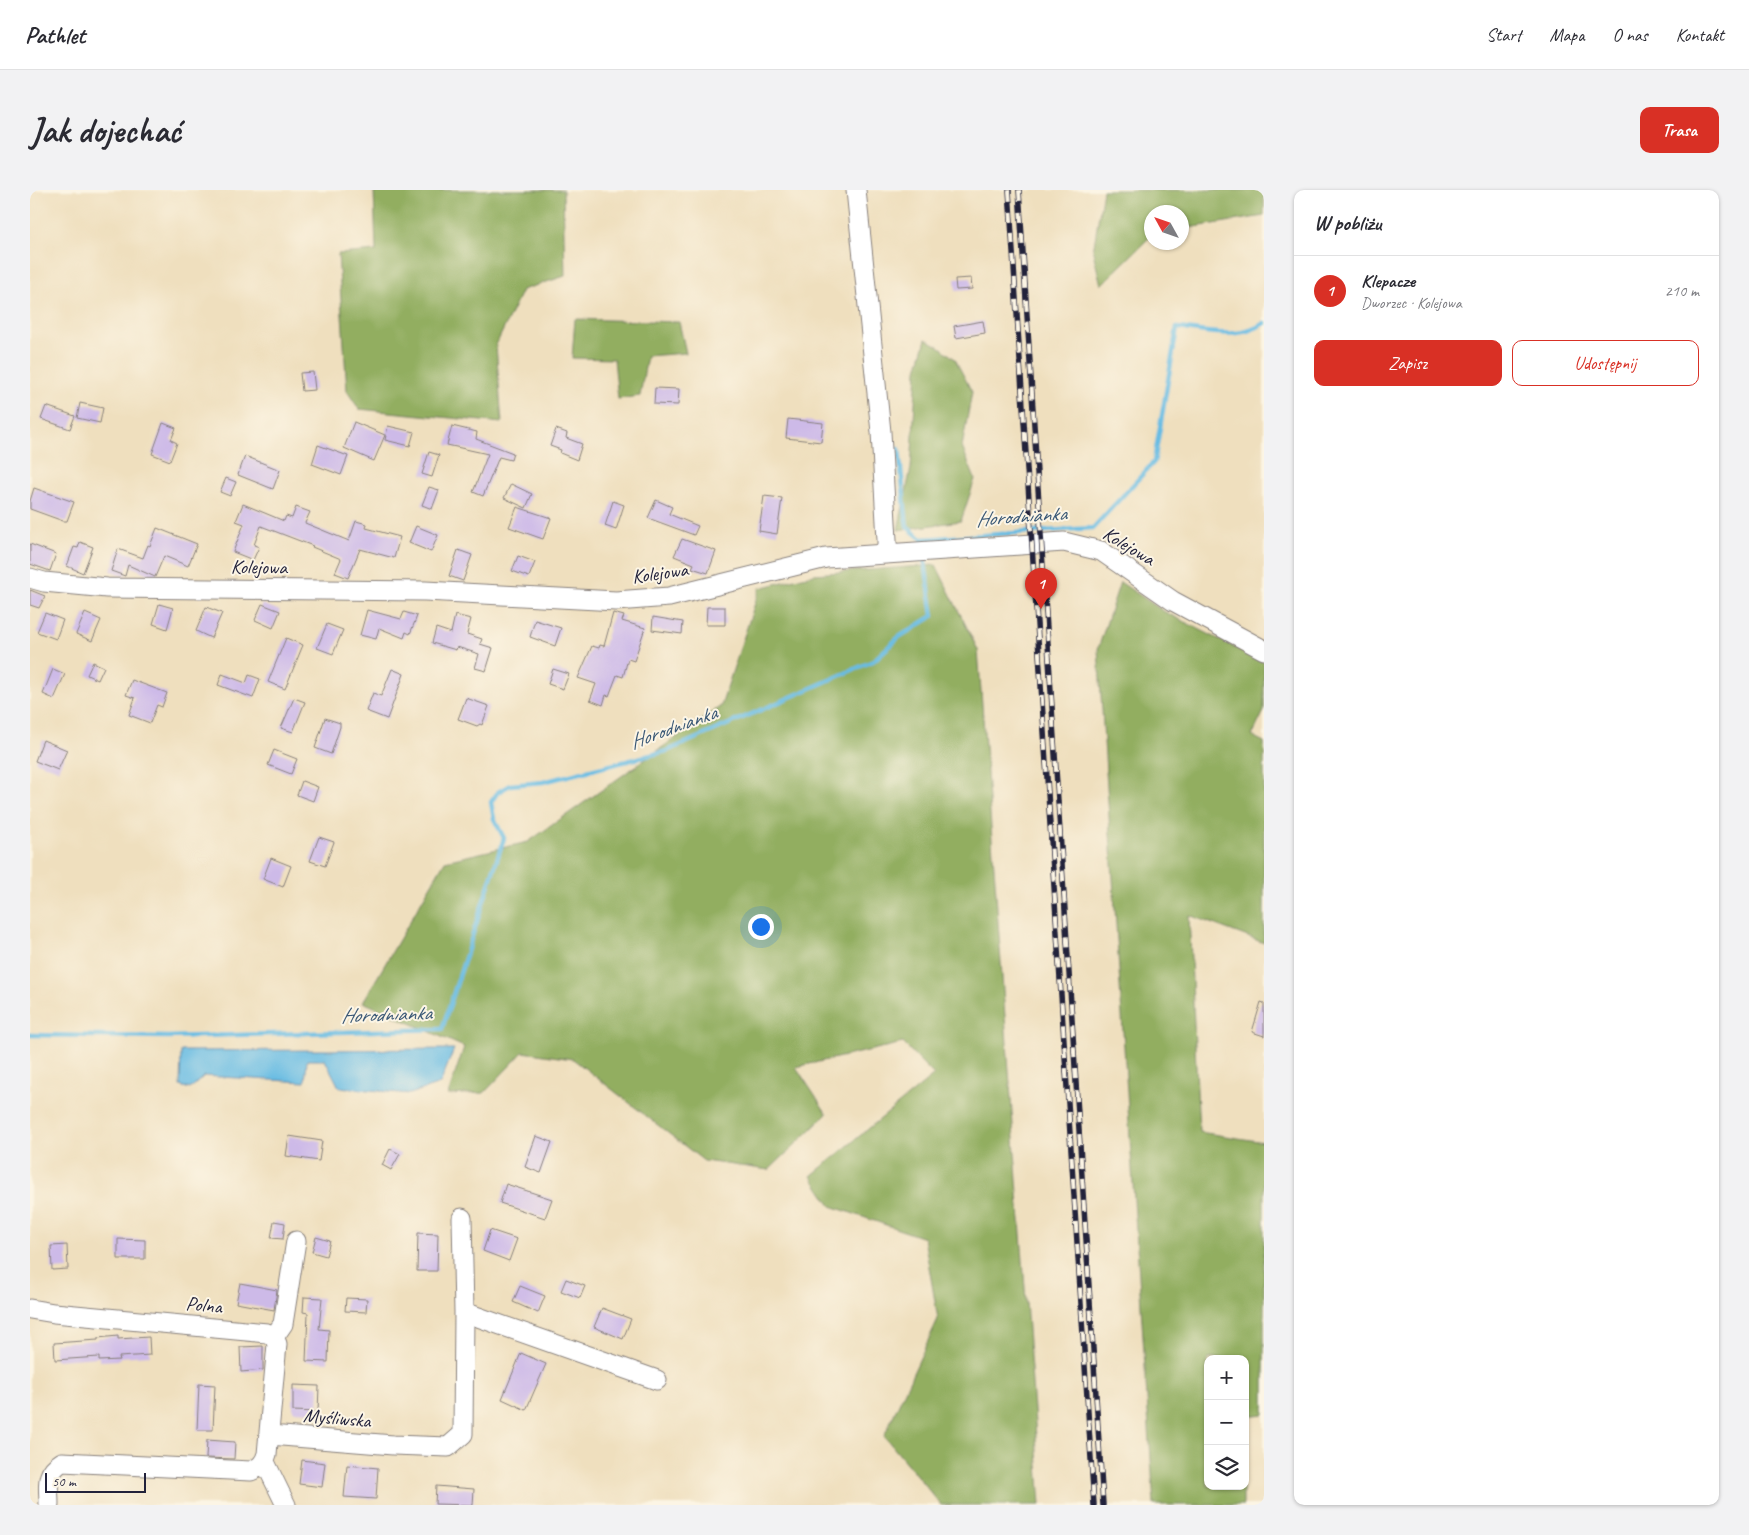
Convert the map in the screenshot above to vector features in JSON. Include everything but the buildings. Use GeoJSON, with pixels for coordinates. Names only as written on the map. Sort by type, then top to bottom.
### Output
{"type":"FeatureCollection","features":[{"type":"Feature","properties":{"kind":"street"},"geometry":{"type":"LineString","coordinates":[[856,190],[881,432],[887,554]]}},
{"type":"Feature","properties":{"kind":"street","name":"Kolejowa"},"geometry":{"type":"LineString","coordinates":[[30,578],[44,582],[107,588],[425,591],[616,601],[669,597],[826,558],[1053,541],[1082,545],[1101,551],[1173,601],[1264,650]]}},
{"type":"Feature","properties":{"kind":"street","name":"Myśliwska"},"geometry":{"type":"LineString","coordinates":[[270,1435],[393,1445],[448,1447],[463,1434],[464,1312],[462,1218]]}},
{"type":"Feature","properties":{"kind":"street"},"geometry":{"type":"LineString","coordinates":[[286,1505],[265,1462],[270,1435],[277,1344],[274,1337],[283,1324],[296,1241]]}},
{"type":"Feature","properties":{"kind":"street","name":"Polna"},"geometry":{"type":"LineString","coordinates":[[30,1309],[267,1334],[274,1337]]}},
{"type":"Feature","properties":{"kind":"street"},"geometry":{"type":"LineString","coordinates":[[464,1312],[657,1380]]}},
{"type":"Feature","properties":{"kind":"street"},"geometry":{"type":"LineString","coordinates":[[49,1505],[48,1477],[53,1468],[62,1462],[251,1471],[265,1462]]}},
{"type":"Feature","properties":{"kind":"green space"},"geometry":{"type":"Polygon","coordinates":[[[374,190],[563,190],[565,276],[522,290],[496,345],[502,423],[359,409],[347,391],[338,254],[376,251],[374,190]]]}},
{"type":"Feature","properties":{"kind":"green space"},"geometry":{"type":"Polygon","coordinates":[[[1103,190],[1264,190],[1264,216],[1189,228],[1189,205],[1144,205],[1144,243],[1101,285],[1093,252],[1103,190]]]}},
{"type":"Feature","properties":{"kind":"green space"},"geometry":{"type":"Polygon","coordinates":[[[575,319],[679,322],[686,353],[647,356],[640,396],[618,399],[614,359],[572,358],[575,319]]]}},
{"type":"Feature","properties":{"kind":"green space"},"geometry":{"type":"Polygon","coordinates":[[[926,339],[939,346],[955,359],[972,392],[962,447],[975,479],[961,521],[898,530],[911,468],[917,370],[926,339]]]}},
{"type":"Feature","properties":{"kind":"green space"},"geometry":{"type":"Polygon","coordinates":[[[936,565],[978,650],[1041,1505],[941,1505],[884,1436],[938,1319],[924,1238],[831,1206],[811,1176],[934,1075],[903,1043],[796,1067],[827,1114],[769,1170],[704,1161],[573,1059],[523,1052],[484,1093],[448,1095],[464,1047],[363,1002],[445,861],[528,842],[721,706],[760,588],[814,574],[936,565]]]}},
{"type":"Feature","properties":{"kind":"green space"},"geometry":{"type":"Polygon","coordinates":[[[1120,582],[1163,611],[1264,662],[1264,711],[1252,736],[1264,742],[1264,943],[1189,915],[1199,1132],[1264,1142],[1264,1414],[1249,1416],[1249,1355],[1204,1355],[1204,1490],[1243,1490],[1243,1505],[1154,1505],[1098,649],[1120,582]]]}},
{"type":"Feature","properties":{"kind":"water"},"geometry":{"type":"Polygon","coordinates":[[[454,1049],[440,1084],[410,1094],[339,1087],[325,1060],[307,1060],[305,1082],[204,1076],[190,1089],[180,1086],[181,1051],[454,1049]]]}},
{"type":"Feature","properties":{"kind":"waterway","name":"Horodnianka"},"geometry":{"type":"LineString","coordinates":[[923,548],[922,539],[1093,528],[1154,462],[1177,328],[1234,333],[1255,329],[1264,323]]}},
{"type":"Feature","properties":{"kind":"waterway"},"geometry":{"type":"LineString","coordinates":[[899,449],[907,527],[922,539]]}},
{"type":"Feature","properties":{"kind":"waterway","name":"Horodnianka"},"geometry":{"type":"LineString","coordinates":[[30,1035],[167,1037],[442,1029],[504,838],[494,819],[491,802],[498,792],[510,785],[543,782],[667,751],[873,661],[899,637],[933,616],[924,556]]}},
{"type":"Feature","properties":{"kind":"railway"},"geometry":{"type":"LineString","coordinates":[[1009,190],[1094,1505]]}},
{"type":"Feature","properties":{"kind":"railway"},"geometry":{"type":"LineString","coordinates":[[1019,190],[1103,1505]]}},
{"type":"Feature","properties":{"kind":"place","name":"Klepacze"},"geometry":{"type":"Point","coordinates":[1041,609]}}]}
